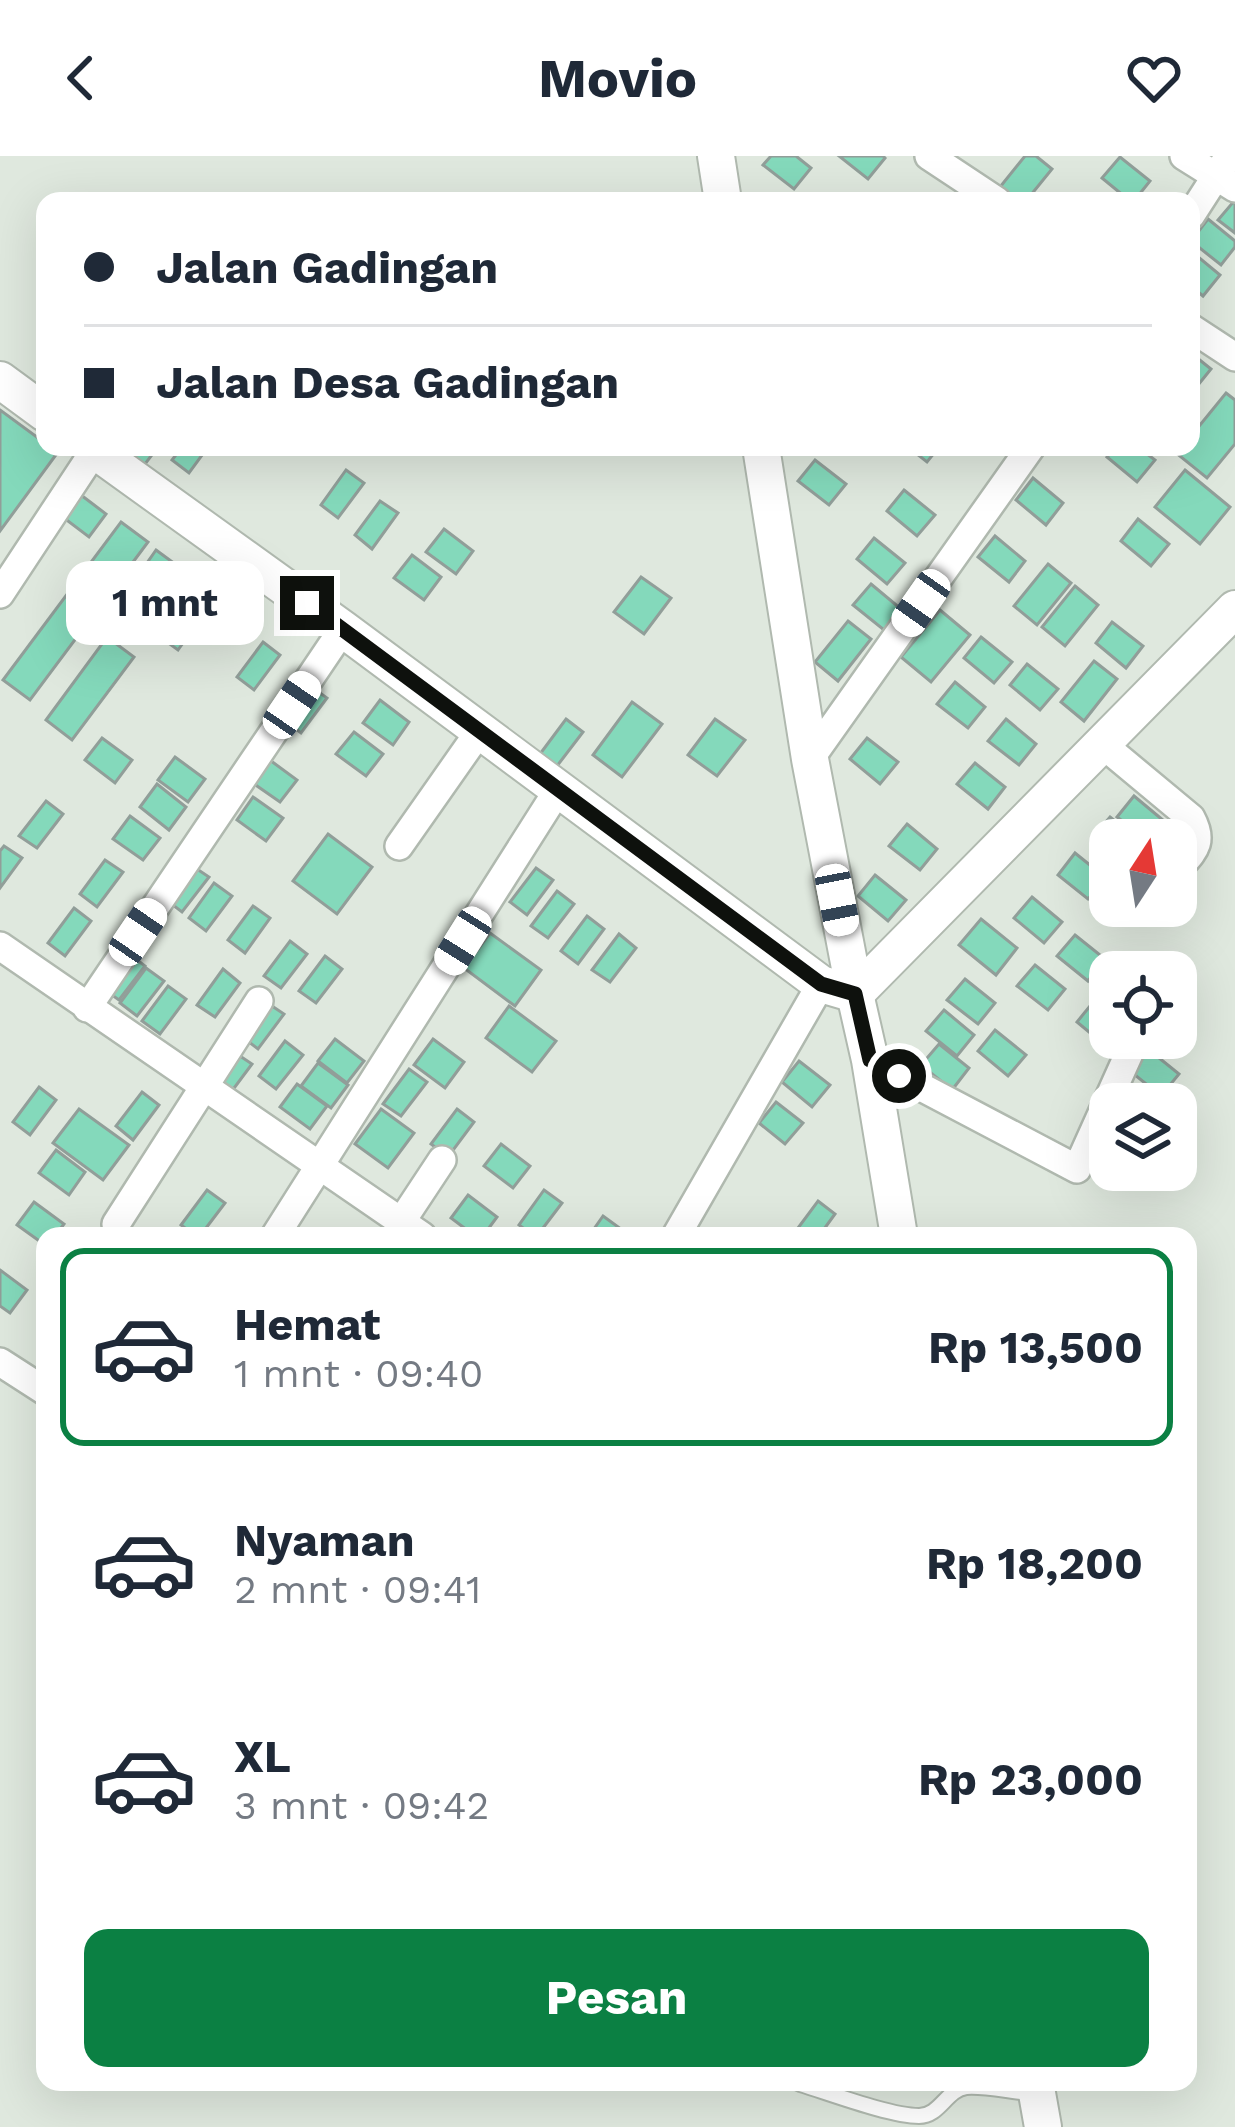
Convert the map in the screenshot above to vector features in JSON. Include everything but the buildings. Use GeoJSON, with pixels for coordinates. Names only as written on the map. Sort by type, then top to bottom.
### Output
{"type":"FeatureCollection","features":[{"type":"Feature","properties":{"kind":"street"},"geometry":{"type":"LineString","coordinates":[[716,156],[722,192]]}},
{"type":"Feature","properties":{"kind":"street"},"geometry":{"type":"LineString","coordinates":[[930,156],[984,192]]}},
{"type":"Feature","properties":{"kind":"street"},"geometry":{"type":"LineString","coordinates":[[1184,156],[1227,174],[1200,205]]}},
{"type":"Feature","properties":{"kind":"street"},"geometry":{"type":"LineString","coordinates":[[1200,334],[1235,357]]}},
{"type":"Feature","properties":{"kind":"street"},"geometry":{"type":"LineString","coordinates":[[0,380],[36,406]]}},
{"type":"Feature","properties":{"kind":"street"},"geometry":{"type":"LineString","coordinates":[[0,594],[89,456]]}},
{"type":"Feature","properties":{"kind":"street"},"geometry":{"type":"LineString","coordinates":[[103,456],[838,989]]}},
{"type":"Feature","properties":{"kind":"street"},"geometry":{"type":"LineString","coordinates":[[762,456],[811,759],[838,989],[870,1060],[897,1227]]}},
{"type":"Feature","properties":{"kind":"street"},"geometry":{"type":"LineString","coordinates":[[811,759],[1025,456]]}},
{"type":"Feature","properties":{"kind":"street"},"geometry":{"type":"LineString","coordinates":[[682,1227],[838,989],[1102,744],[1235,609]]}},
{"type":"Feature","properties":{"kind":"street"},"geometry":{"type":"LineString","coordinates":[[87,1008],[343,629]]}},
{"type":"Feature","properties":{"kind":"street"},"geometry":{"type":"LineString","coordinates":[[399,846],[479,732]]}},
{"type":"Feature","properties":{"kind":"street"},"geometry":{"type":"LineString","coordinates":[[1102,744],[1192,819]]}},
{"type":"Feature","properties":{"kind":"street"},"geometry":{"type":"LineString","coordinates":[[281,1227],[558,790]]}},
{"type":"Feature","properties":{"kind":"street"},"geometry":{"type":"LineString","coordinates":[[0,946],[408,1227]]}},
{"type":"Feature","properties":{"kind":"street"},"geometry":{"type":"LineString","coordinates":[[116,1223],[259,1000]]}},
{"type":"Feature","properties":{"kind":"street"},"geometry":{"type":"LineString","coordinates":[[870,1060],[1077,1169],[1127,1059]]}},
{"type":"Feature","properties":{"kind":"street"},"geometry":{"type":"LineString","coordinates":[[412,1227],[442,1160]]}},
{"type":"Feature","properties":{"kind":"street"},"geometry":{"type":"LineString","coordinates":[[0,1362],[36,1385]]}},
{"type":"Feature","properties":{"kind":"lane"},"geometry":{"type":"LineString","coordinates":[[824,2091],[921,2116],[938,2108],[955,2091]]}},
{"type":"Feature","properties":{"kind":"lane"},"geometry":{"type":"LineString","coordinates":[[987,2091],[1038,2101]]}},
{"type":"Feature","properties":{"kind":"route"},"geometry":{"type":"LineString","coordinates":[[307,603],[821,984],[855,994],[870,1060],[899,1076]]}}]}
